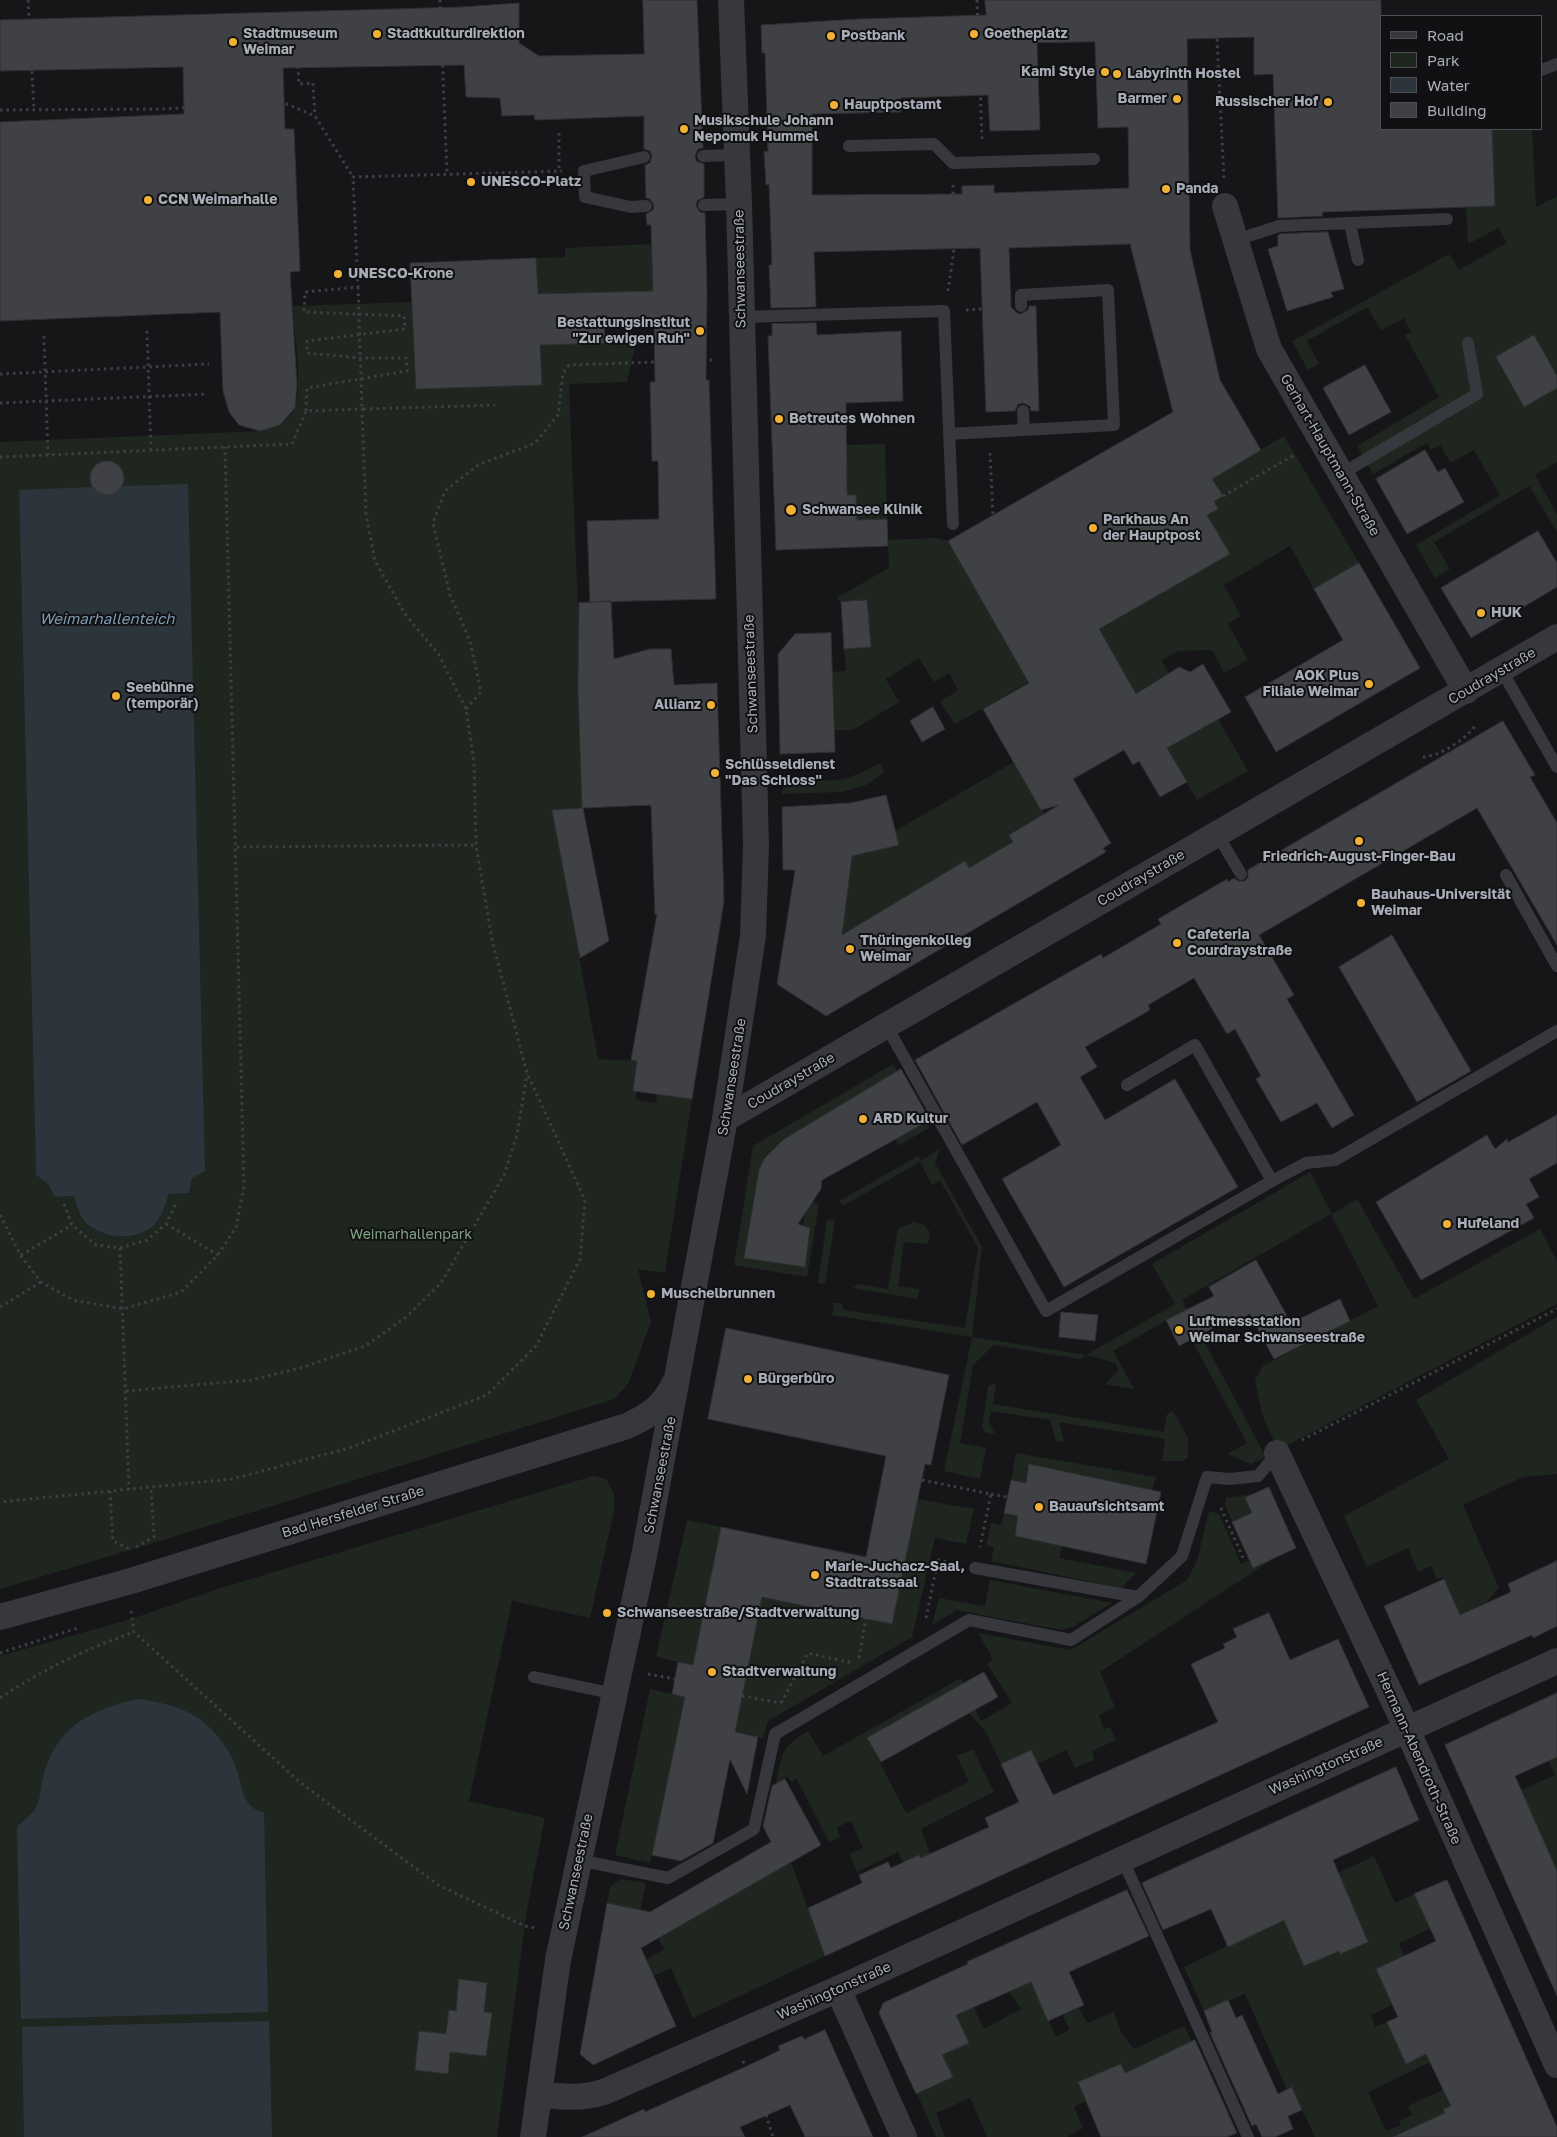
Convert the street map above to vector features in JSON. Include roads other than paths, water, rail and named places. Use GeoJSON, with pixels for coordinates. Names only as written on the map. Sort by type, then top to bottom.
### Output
{"type":"FeatureCollection","features":[{"type":"Feature","properties":{"kind":"street","name":"Schwanseestraße"},"geometry":{"type":"LineString","coordinates":[[533,2137],[563,1934],[615,1694],[680,1369],[725,1120],[748,976],[756,890],[739,204],[731,0]]}},
{"type":"Feature","properties":{"kind":"street","name":"Gerhart-Hauptmann-Straße"},"geometry":{"type":"LineString","coordinates":[[1225,206],[1269,349],[1466,691]]}},
{"type":"Feature","properties":{"kind":"street","name":"Coudraystraße"},"geometry":{"type":"LineString","coordinates":[[725,1120],[1557,637]]}},
{"type":"Feature","properties":{"kind":"street","name":"Bad Hersfelder Straße"},"geometry":{"type":"LineString","coordinates":[[0,1617],[131,1582],[627,1426],[650,1415],[668,1398],[680,1369]]}},
{"type":"Feature","properties":{"kind":"street","name":"Hermann-Abendroth-Straße"},"geometry":{"type":"LineString","coordinates":[[1276,1453],[1407,1729],[1557,2065]]}},
{"type":"Feature","properties":{"kind":"street","name":"Washingtonstraße"},"geometry":{"type":"LineString","coordinates":[[538,2094],[571,2098],[587,2097],[604,2092],[838,1989],[1557,1661]]}},
{"type":"Feature","properties":{"kind":"street"},"geometry":{"type":"LineString","coordinates":[[838,1989],[904,2137]]}},
{"type":"Feature","properties":{"kind":"lane"},"geometry":{"type":"LineString","coordinates":[[1542,70],[1557,64]]}},
{"type":"Feature","properties":{"kind":"lane"},"geometry":{"type":"LineString","coordinates":[[849,146],[934,144],[953,163],[1094,159]]}},
{"type":"Feature","properties":{"kind":"lane"},"geometry":{"type":"LineString","coordinates":[[703,156],[737,155]]}},
{"type":"Feature","properties":{"kind":"lane"},"geometry":{"type":"LineString","coordinates":[[644,157],[584,170],[585,197],[631,206],[646,206]]}},
{"type":"Feature","properties":{"kind":"lane"},"geometry":{"type":"LineString","coordinates":[[704,205],[739,204]]}},
{"type":"Feature","properties":{"kind":"lane"},"geometry":{"type":"LineString","coordinates":[[1236,240],[1279,226],[1447,219]]}},
{"type":"Feature","properties":{"kind":"lane"},"geometry":{"type":"LineString","coordinates":[[1350,224],[1358,260]]}},
{"type":"Feature","properties":{"kind":"lane"},"geometry":{"type":"LineString","coordinates":[[949,434],[1114,425],[1108,290],[1021,295],[1021,306]]}},
{"type":"Feature","properties":{"kind":"lane"},"geometry":{"type":"LineString","coordinates":[[741,317],[944,311],[953,524]]}},
{"type":"Feature","properties":{"kind":"lane"},"geometry":{"type":"LineString","coordinates":[[1341,474],[1477,394],[1468,344]]}},
{"type":"Feature","properties":{"kind":"lane"},"geometry":{"type":"LineString","coordinates":[[1023,411],[1024,430]]}},
{"type":"Feature","properties":{"kind":"lane"},"geometry":{"type":"LineString","coordinates":[[1502,670],[1557,767]]}},
{"type":"Feature","properties":{"kind":"lane"},"geometry":{"type":"LineString","coordinates":[[1217,834],[1240,874]]}},
{"type":"Feature","properties":{"kind":"lane"},"geometry":{"type":"LineString","coordinates":[[1506,875],[1557,966]]}},
{"type":"Feature","properties":{"kind":"lane"},"geometry":{"type":"LineString","coordinates":[[886,1025],[1046,1311],[1306,1162],[1335,1160],[1557,1031]]}},
{"type":"Feature","properties":{"kind":"lane"},"geometry":{"type":"LineString","coordinates":[[1127,1085],[1195,1045],[1272,1181]]}},
{"type":"Feature","properties":{"kind":"lane"},"geometry":{"type":"LineString","coordinates":[[578,1860],[668,1878],[754,1829],[775,1734],[969,1620],[1072,1640],[1138,1597],[1182,1556],[1207,1477],[1230,1479],[1258,1476],[1276,1453]]}},
{"type":"Feature","properties":{"kind":"lane"},"geometry":{"type":"LineString","coordinates":[[975,1568],[1138,1597]]}},
{"type":"Feature","properties":{"kind":"lane"},"geometry":{"type":"LineString","coordinates":[[534,1677],[615,1694]]}},
{"type":"Feature","properties":{"kind":"lane"},"geometry":{"type":"LineString","coordinates":[[1122,1858],[1248,2137]]}},
{"type":"Feature","properties":{"kind":"water","name":"Weimarhallenteich"},"geometry":{"type":"Polygon","coordinates":[[[188,484],[205,1171],[192,1178],[189,1193],[169,1194],[160,1217],[152,1227],[135,1235],[116,1236],[98,1231],[90,1226],[81,1216],[74,1196],[55,1197],[48,1184],[36,1175],[19,490],[92,487],[104,495],[108,495],[116,492],[123,486],[188,484]]]}},
{"type":"Feature","properties":{"kind":"water"},"geometry":{"type":"Polygon","coordinates":[[[138,1699],[176,1707],[194,1715],[209,1727],[221,1740],[230,1755],[247,1800],[256,1810],[264,1812],[268,2012],[21,2019],[17,1826],[36,1807],[42,1780],[51,1754],[69,1730],[93,1714],[138,1699]]]}},
{"type":"Feature","properties":{"kind":"water"},"geometry":{"type":"Polygon","coordinates":[[[269,2021],[272,2137],[24,2137],[22,2027],[269,2021]]]}},
{"type":"Feature","properties":{"kind":"place","name":"Stadtkulturdirektion"},"geometry":{"type":"Point","coordinates":[377,34]}},
{"type":"Feature","properties":{"kind":"place","name":"Goetheplatz"},"geometry":{"type":"Point","coordinates":[974,34]}},
{"type":"Feature","properties":{"kind":"place","name":"Postbank"},"geometry":{"type":"Point","coordinates":[831,36]}},
{"type":"Feature","properties":{"kind":"place","name":"Stadtmuseum Weimar"},"geometry":{"type":"Point","coordinates":[233,42]}},
{"type":"Feature","properties":{"kind":"place","name":"Kami Style"},"geometry":{"type":"Point","coordinates":[1105,72]}},
{"type":"Feature","properties":{"kind":"place","name":"Labyrinth Hostel"},"geometry":{"type":"Point","coordinates":[1117,74]}},
{"type":"Feature","properties":{"kind":"place","name":"Barmer"},"geometry":{"type":"Point","coordinates":[1177,99]}},
{"type":"Feature","properties":{"kind":"place","name":"Russischer Hof"},"geometry":{"type":"Point","coordinates":[1328,102]}},
{"type":"Feature","properties":{"kind":"place","name":"Hauptpostamt"},"geometry":{"type":"Point","coordinates":[834,105]}},
{"type":"Feature","properties":{"kind":"place","name":"Musikschule Johann Nepomuk Hummel"},"geometry":{"type":"Point","coordinates":[684,129]}},
{"type":"Feature","properties":{"kind":"place","name":"UNESCO-Platz"},"geometry":{"type":"Point","coordinates":[471,182]}},
{"type":"Feature","properties":{"kind":"place","name":"Panda"},"geometry":{"type":"Point","coordinates":[1166,189]}},
{"type":"Feature","properties":{"kind":"place","name":"CCN Weimarhalle"},"geometry":{"type":"Point","coordinates":[148,200]}},
{"type":"Feature","properties":{"kind":"place","name":"UNESCO-Krone"},"geometry":{"type":"Point","coordinates":[338,274]}},
{"type":"Feature","properties":{"kind":"place","name":"Bestattungsinstitut \"Zur ewigen Ruh\""},"geometry":{"type":"Point","coordinates":[700,331]}},
{"type":"Feature","properties":{"kind":"place","name":"Betreutes Wohnen"},"geometry":{"type":"Point","coordinates":[779,419]}},
{"type":"Feature","properties":{"kind":"place","name":"Schwansee Klinik"},"geometry":{"type":"Point","coordinates":[791,510]}},
{"type":"Feature","properties":{"kind":"place","name":"Parkhaus An der Hauptpost"},"geometry":{"type":"Point","coordinates":[1093,528]}},
{"type":"Feature","properties":{"kind":"place","name":"HUK"},"geometry":{"type":"Point","coordinates":[1481,613]}},
{"type":"Feature","properties":{"kind":"place","name":"AOK Plus Filiale Weimar"},"geometry":{"type":"Point","coordinates":[1369,684]}},
{"type":"Feature","properties":{"kind":"place","name":"Seebühne (temporär)"},"geometry":{"type":"Point","coordinates":[116,696]}},
{"type":"Feature","properties":{"kind":"place","name":"Allianz"},"geometry":{"type":"Point","coordinates":[711,705]}},
{"type":"Feature","properties":{"kind":"place","name":"Schlüsseldienst \"Das Schloss\""},"geometry":{"type":"Point","coordinates":[715,773]}},
{"type":"Feature","properties":{"kind":"place","name":"Friedrich-August-Finger-Bau"},"geometry":{"type":"Point","coordinates":[1359,841]}},
{"type":"Feature","properties":{"kind":"place","name":"Bauhaus-Universität Weimar"},"geometry":{"type":"Point","coordinates":[1361,903]}},
{"type":"Feature","properties":{"kind":"place","name":"Cafeteria Courdraystraße"},"geometry":{"type":"Point","coordinates":[1177,943]}},
{"type":"Feature","properties":{"kind":"place","name":"Thüringenkolleg Weimar"},"geometry":{"type":"Point","coordinates":[850,949]}},
{"type":"Feature","properties":{"kind":"place","name":"ARD Kultur"},"geometry":{"type":"Point","coordinates":[863,1119]}},
{"type":"Feature","properties":{"kind":"place","name":"Hufeland"},"geometry":{"type":"Point","coordinates":[1447,1224]}},
{"type":"Feature","properties":{"kind":"place","name":"Muschelbrunnen"},"geometry":{"type":"Point","coordinates":[651,1294]}},
{"type":"Feature","properties":{"kind":"place","name":"Luftmessstation Weimar Schwanseestraße"},"geometry":{"type":"Point","coordinates":[1179,1330]}},
{"type":"Feature","properties":{"kind":"place","name":"Bürgerbüro"},"geometry":{"type":"Point","coordinates":[748,1379]}},
{"type":"Feature","properties":{"kind":"place","name":"Bauaufsichtsamt"},"geometry":{"type":"Point","coordinates":[1039,1507]}},
{"type":"Feature","properties":{"kind":"place","name":"Marie-Juchacz-Saal, Stadtratssaal"},"geometry":{"type":"Point","coordinates":[815,1575]}},
{"type":"Feature","properties":{"kind":"place","name":"Schwanseestraße/Stadtverwaltung"},"geometry":{"type":"Point","coordinates":[607,1613]}},
{"type":"Feature","properties":{"kind":"place","name":"Stadtverwaltung"},"geometry":{"type":"Point","coordinates":[712,1672]}},
{"type":"Feature","properties":{"kind":"park label","name":"Weimarhallenpark"},"geometry":{"type":"Point","coordinates":[411,1235]}}]}
